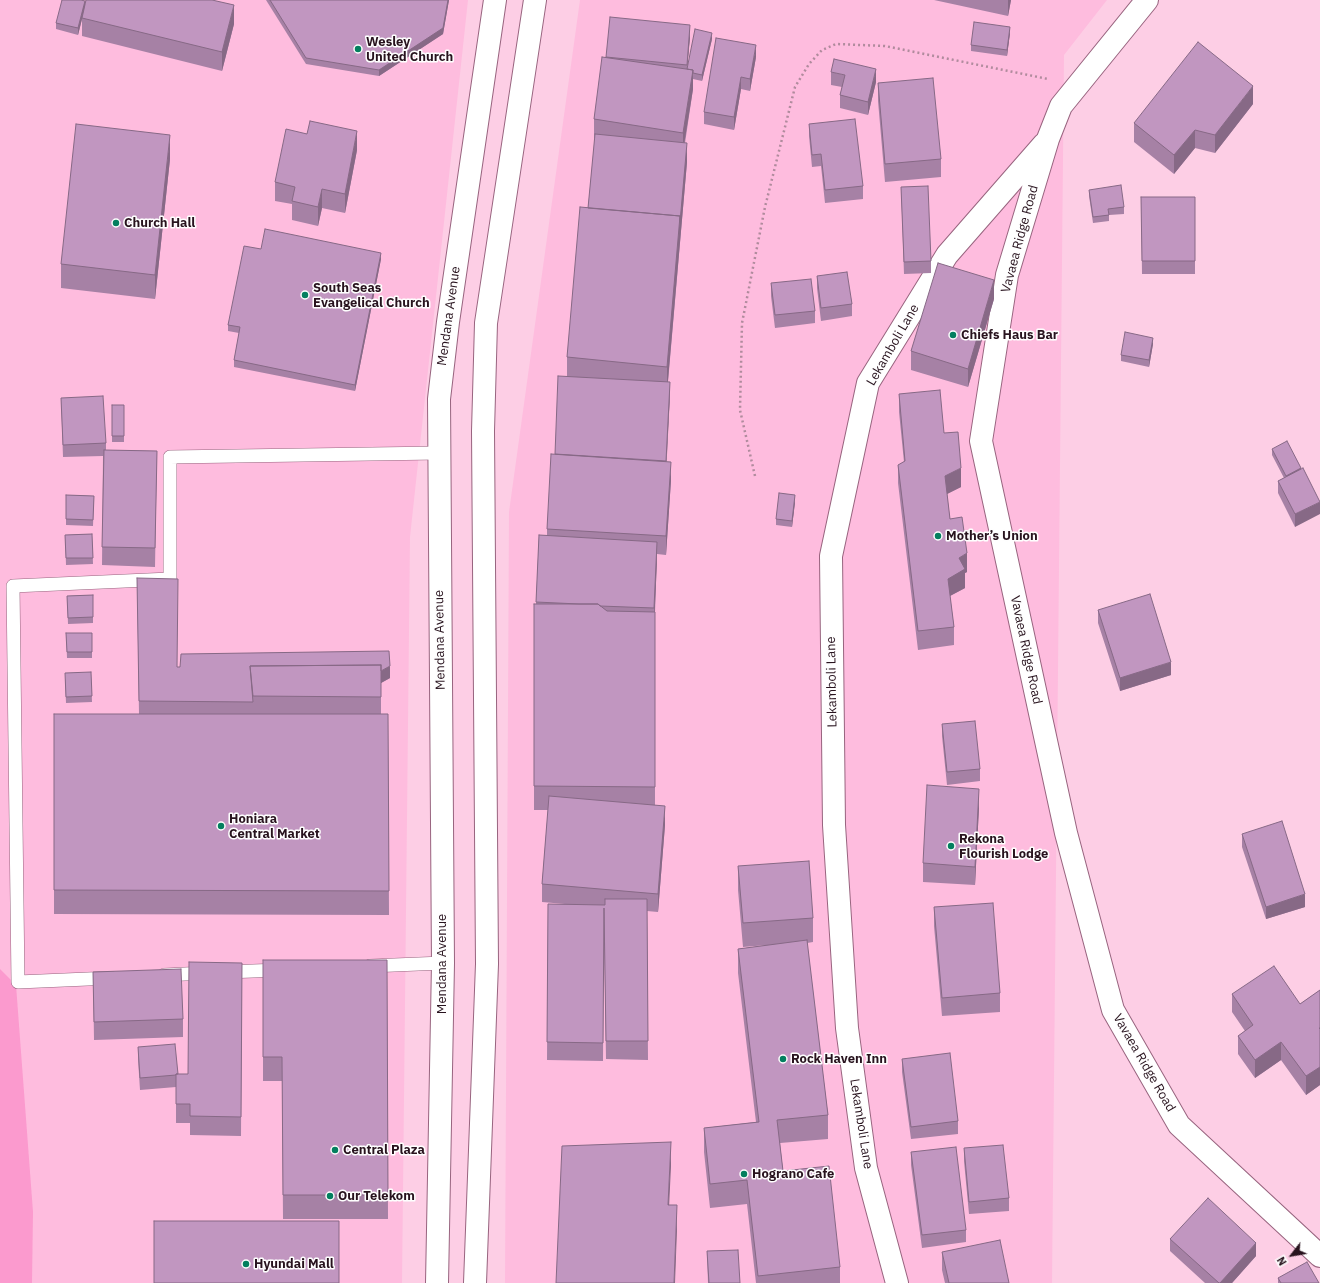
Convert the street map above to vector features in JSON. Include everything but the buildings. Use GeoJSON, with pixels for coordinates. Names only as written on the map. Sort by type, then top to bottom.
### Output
{"type":"FeatureCollection","features":[{"type":"Feature","properties":{"kind":"street","name":"Mendana Avenue"},"geometry":{"type":"LineString","coordinates":[[438,1283],[443,963],[438,453],[439,399],[447,330],[495,0]]}},
{"type":"Feature","properties":{"kind":"street"},"geometry":{"type":"LineString","coordinates":[[475,1283],[487,964],[484,431],[486,323],[535,0]]}},
{"type":"Feature","properties":{"kind":"street","name":"Vavaea Ridge Road"},"geometry":{"type":"LineString","coordinates":[[1146,0],[1061,106],[1048,139],[1007,275],[981,441],[1066,833],[1113,1010],[1179,1125],[1320,1256]]}},
{"type":"Feature","properties":{"kind":"street","name":"Lekamboli Lane"},"geometry":{"type":"LineString","coordinates":[[897,1283],[866,1168],[847,1028],[834,825],[831,556],[868,383],[947,255],[1048,139]]}},
{"type":"Feature","properties":{"kind":"lane"},"geometry":{"type":"LineString","coordinates":[[120,977],[18,982],[13,586],[170,579],[170,457],[438,453]]}},
{"type":"Feature","properties":{"kind":"lane"},"geometry":{"type":"LineString","coordinates":[[356,966],[443,963]]}},
{"type":"Feature","properties":{"kind":"lane"},"geometry":{"type":"LineString","coordinates":[[152,976],[293,969]]}},
{"type":"Feature","properties":{"kind":"path"},"geometry":{"type":"LineString","coordinates":[[755,476],[740,410],[742,323],[765,207],[795,87],[809,64],[822,50],[836,44],[885,46],[1078,85]]}},
{"type":"Feature","properties":{"kind":"shaded area"},"geometry":{"type":"Polygon","coordinates":[[[0,0],[468,0],[410,537],[402,1283],[0,1283],[0,0]]]}},
{"type":"Feature","properties":{"kind":"shaded area"},"geometry":{"type":"Polygon","coordinates":[[[580,0],[1107,0],[1064,55],[1052,1283],[505,1283],[509,512],[580,0]]]}},
{"type":"Feature","properties":{"kind":"shaded area"},"geometry":{"type":"Polygon","coordinates":[[[0,969],[16,985],[33,1212],[32,1283],[0,1283],[0,969]]]}},
{"type":"Feature","properties":{"kind":"place","name":"Wesley United Church"},"geometry":{"type":"Point","coordinates":[358,49]}},
{"type":"Feature","properties":{"kind":"place","name":"Church Hall"},"geometry":{"type":"Point","coordinates":[116,223]}},
{"type":"Feature","properties":{"kind":"place","name":"South Seas Evangelical Church"},"geometry":{"type":"Point","coordinates":[305,295]}},
{"type":"Feature","properties":{"kind":"place","name":"Chiefs Haus Bar"},"geometry":{"type":"Point","coordinates":[953,335]}},
{"type":"Feature","properties":{"kind":"place","name":"Mother’s Union"},"geometry":{"type":"Point","coordinates":[938,536]}},
{"type":"Feature","properties":{"kind":"place","name":"Honiara Central Market"},"geometry":{"type":"Point","coordinates":[221,826]}},
{"type":"Feature","properties":{"kind":"place","name":"Rekona Flourish Lodge"},"geometry":{"type":"Point","coordinates":[951,846]}},
{"type":"Feature","properties":{"kind":"place","name":"Rock Haven Inn"},"geometry":{"type":"Point","coordinates":[783,1059]}},
{"type":"Feature","properties":{"kind":"place","name":"Central Plaza"},"geometry":{"type":"Point","coordinates":[335,1150]}},
{"type":"Feature","properties":{"kind":"place","name":"Hograno Cafe"},"geometry":{"type":"Point","coordinates":[744,1174]}},
{"type":"Feature","properties":{"kind":"place","name":"Our Telekom"},"geometry":{"type":"Point","coordinates":[330,1196]}},
{"type":"Feature","properties":{"kind":"place","name":"Hyundai Mall"},"geometry":{"type":"Point","coordinates":[246,1264]}}]}
